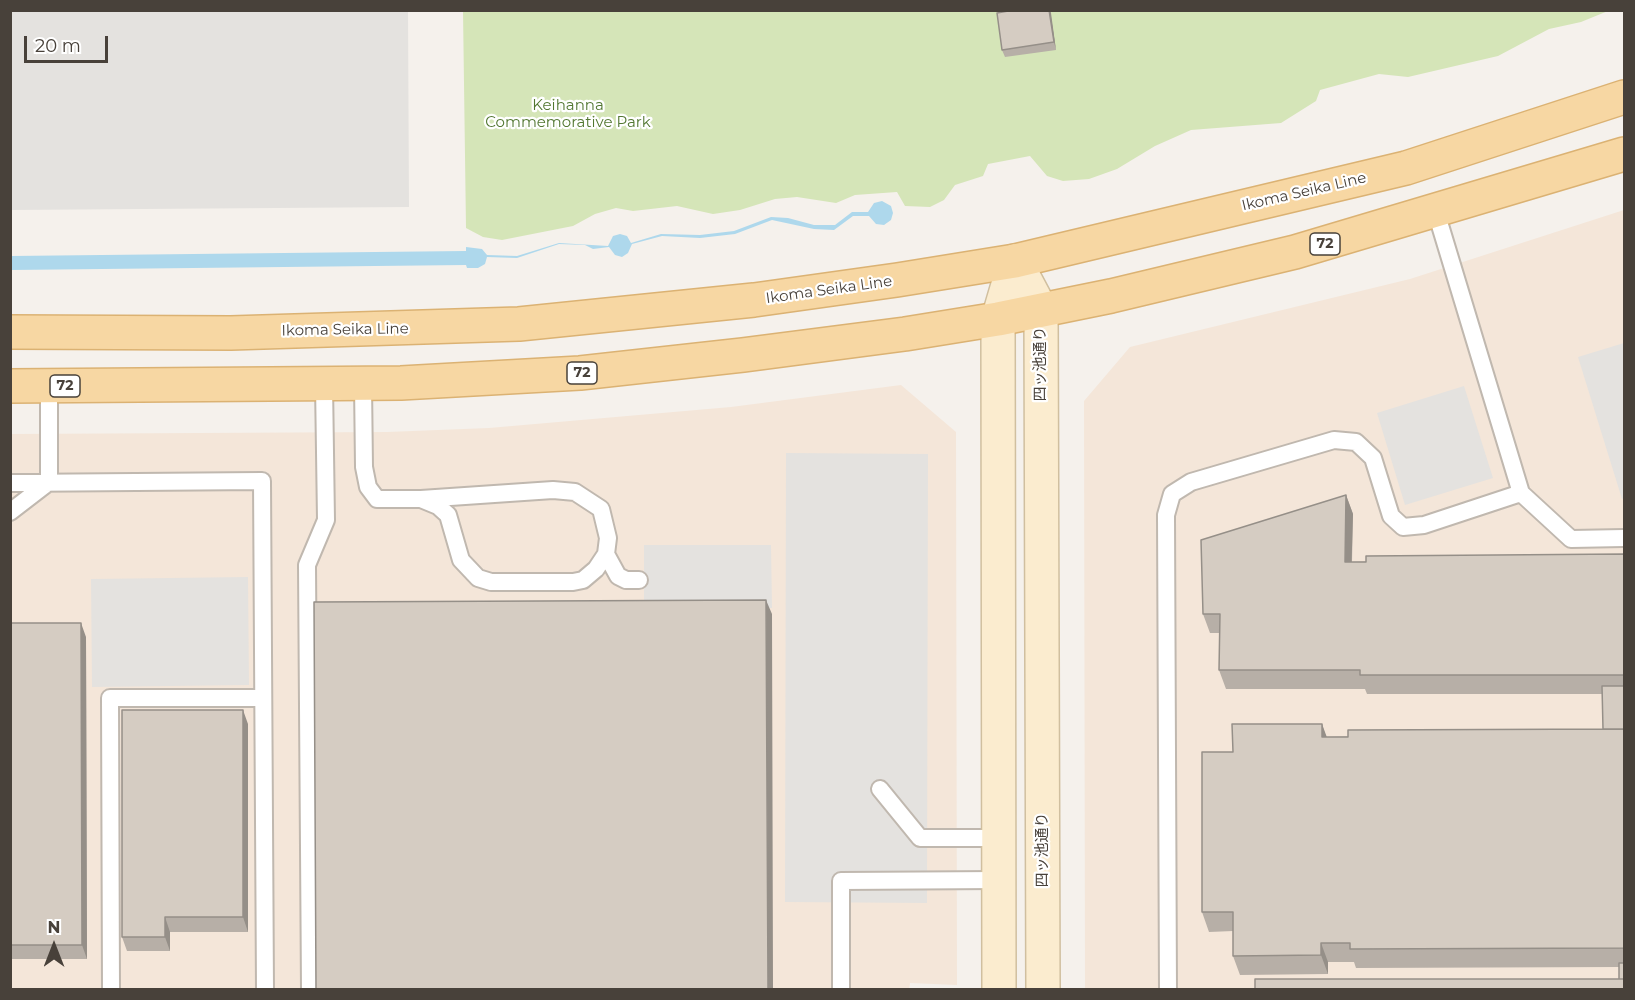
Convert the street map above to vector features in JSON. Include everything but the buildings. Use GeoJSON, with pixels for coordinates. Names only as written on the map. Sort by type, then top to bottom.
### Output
{"type":"FeatureCollection","features":[{"type":"Feature","properties":{"kind":"main road","name":"Ikoma Seika Line"},"geometry":{"type":"LineString","coordinates":[[10,332],[242,333],[519,324],[754,300],[1016,261],[1406,168],[1624,97]]}},
{"type":"Feature","properties":{"kind":"main road","name":"72"},"geometry":{"type":"LineString","coordinates":[[10,386],[363,384],[641,368],[998,319],[1295,252],[1436,212],[1624,154]]}},
{"type":"Feature","properties":{"kind":"main road","name":"四ッ池通り"},"geometry":{"type":"LineString","coordinates":[[1016,261],[1041,310],[1043,990]]}},
{"type":"Feature","properties":{"kind":"main road"},"geometry":{"type":"LineString","coordinates":[[999,990],[998,319],[1016,261]]}},
{"type":"Feature","properties":{"kind":"lane"},"geometry":{"type":"LineString","coordinates":[[1436,212],[1521,493],[1571,538],[1624,538]]}},
{"type":"Feature","properties":{"kind":"lane"},"geometry":{"type":"LineString","coordinates":[[310,990],[307,565],[326,520],[324,384]]}},
{"type":"Feature","properties":{"kind":"lane"},"geometry":{"type":"LineString","coordinates":[[363,384],[364,467],[368,488],[377,499],[421,499],[553,490],[576,492],[601,508],[608,538],[606,554],[596,569],[583,580],[491,582],[478,578],[461,560],[447,515],[438,506],[421,499]]}},
{"type":"Feature","properties":{"kind":"lane"},"geometry":{"type":"LineString","coordinates":[[48,386],[49,482]]}},
{"type":"Feature","properties":{"kind":"lane"},"geometry":{"type":"LineString","coordinates":[[1168,990],[1166,515],[1172,494],[1191,482],[1334,440],[1356,442],[1374,458],[1391,516],[1403,527],[1424,525],[1521,493]]}},
{"type":"Feature","properties":{"kind":"lane"},"geometry":{"type":"LineString","coordinates":[[10,483],[262,481],[265,990]]}},
{"type":"Feature","properties":{"kind":"lane"},"geometry":{"type":"LineString","coordinates":[[10,512],[49,482]]}},
{"type":"Feature","properties":{"kind":"lane"},"geometry":{"type":"LineString","coordinates":[[453,534],[458,514],[483,494]]}},
{"type":"Feature","properties":{"kind":"lane"},"geometry":{"type":"LineString","coordinates":[[606,554],[618,576],[626,580],[639,580]]}},
{"type":"Feature","properties":{"kind":"lane"},"geometry":{"type":"LineString","coordinates":[[111,990],[110,698],[263,698]]}},
{"type":"Feature","properties":{"kind":"lane"},"geometry":{"type":"LineString","coordinates":[[880,789],[920,838],[998,838]]}},
{"type":"Feature","properties":{"kind":"lane"},"geometry":{"type":"LineString","coordinates":[[841,990],[842,881],[998,880]]}},
{"type":"Feature","properties":{"kind":"shaded area"},"geometry":{"type":"Polygon","coordinates":[[[10,11],[408,11],[409,207],[11,210],[10,11]]]}},
{"type":"Feature","properties":{"kind":"shaded area"},"geometry":{"type":"Polygon","coordinates":[[[1624,210],[1624,989],[1085,989],[1084,401],[1130,347],[1410,279],[1624,210]]]}},
{"type":"Feature","properties":{"kind":"shaded area"},"geometry":{"type":"Polygon","coordinates":[[[1624,343],[1624,498],[1622,499],[1578,357],[1624,343]]]}},
{"type":"Feature","properties":{"kind":"shaded area"},"geometry":{"type":"Polygon","coordinates":[[[901,385],[956,432],[957,985],[910,983],[909,990],[11,989],[10,434],[387,432],[489,428],[731,407],[901,385]]]}},
{"type":"Feature","properties":{"kind":"shaded area"},"geometry":{"type":"Polygon","coordinates":[[[1464,386],[1493,478],[1405,505],[1377,413],[1464,386]]]}},
{"type":"Feature","properties":{"kind":"shaded area"},"geometry":{"type":"Polygon","coordinates":[[[786,453],[928,454],[927,903],[785,902],[786,453]]]}},
{"type":"Feature","properties":{"kind":"shaded area"},"geometry":{"type":"Polygon","coordinates":[[[644,545],[771,545],[772,608],[644,608],[644,545]]]}},
{"type":"Feature","properties":{"kind":"shaded area"},"geometry":{"type":"Polygon","coordinates":[[[248,577],[249,685],[92,687],[91,579],[248,577]]]}},
{"type":"Feature","properties":{"kind":"green space","name":"Keihanna Commemorative Park"},"geometry":{"type":"Polygon","coordinates":[[[463,11],[1608,11],[1581,22],[1549,29],[1498,56],[1408,77],[1379,74],[1320,90],[1316,101],[1281,123],[1191,130],[1155,146],[1117,169],[1089,179],[1063,181],[1047,176],[1030,156],[988,164],[983,176],[955,185],[944,200],[930,207],[905,206],[897,192],[855,195],[836,203],[797,197],[775,199],[740,210],[713,214],[677,206],[633,211],[616,208],[595,214],[573,226],[502,240],[483,237],[466,228],[463,11]]]}},
{"type":"Feature","properties":{"kind":"water"},"geometry":{"type":"Polygon","coordinates":[[[882,201],[891,206],[893,213],[891,220],[884,225],[876,224],[869,216],[853,216],[834,230],[814,229],[772,220],[735,234],[700,238],[662,236],[632,244],[628,253],[622,257],[615,255],[609,247],[593,249],[585,245],[559,244],[517,258],[487,257],[485,264],[478,268],[467,268],[466,265],[11,270],[11,256],[466,251],[466,247],[482,249],[487,255],[517,256],[559,243],[608,246],[613,236],[620,234],[627,236],[631,243],[661,234],[700,235],[734,231],[771,217],[788,218],[814,225],[835,225],[852,212],[868,212],[874,203],[882,201]]]}}]}
